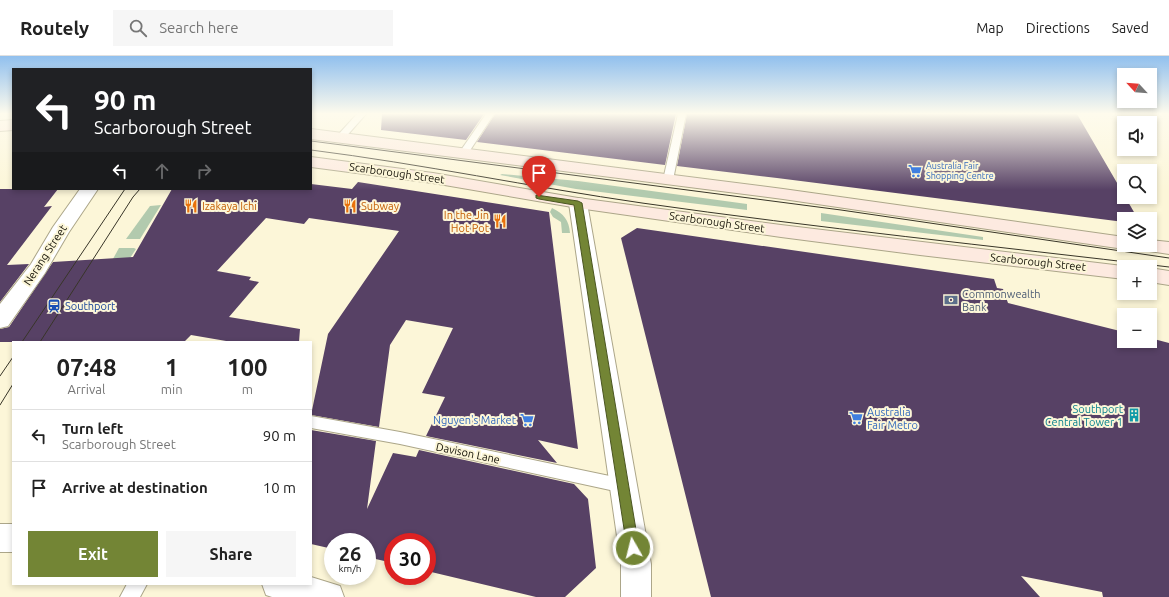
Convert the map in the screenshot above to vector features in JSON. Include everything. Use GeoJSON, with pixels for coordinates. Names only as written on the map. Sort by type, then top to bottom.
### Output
{"type":"FeatureCollection","features":[{"type":"Feature","properties":{"kind":"main road"},"geometry":{"type":"LineString","coordinates":[[350,139],[878,206],[1117,241]]}},
{"type":"Feature","properties":{"kind":"main road","name":"Scarborough Street"},"geometry":{"type":"LineString","coordinates":[[312,162],[433,178],[578,203],[913,248],[1117,271]]}},
{"type":"Feature","properties":{"kind":"main road"},"geometry":{"type":"LineString","coordinates":[[1157,247],[1169,248]]}},
{"type":"Feature","properties":{"kind":"main road"},"geometry":{"type":"LineString","coordinates":[[1157,276],[1169,278]]}},
{"type":"Feature","properties":{"kind":"street","name":"Nerang Street"},"geometry":{"type":"LineString","coordinates":[[0,320],[38,268],[60,231],[89,190]]}},
{"type":"Feature","properties":{"kind":"street"},"geometry":{"type":"LineString","coordinates":[[578,203],[636,564],[636,597]]}},
{"type":"Feature","properties":{"kind":"street"},"geometry":{"type":"LineString","coordinates":[[0,538],[12,538]]}},
{"type":"Feature","properties":{"kind":"street"},"geometry":{"type":"LineString","coordinates":[[282,585],[329,597]]}},
{"type":"Feature","properties":{"kind":"lane"},"geometry":{"type":"LineString","coordinates":[[464,154],[474,139]]}},
{"type":"Feature","properties":{"kind":"lane"},"geometry":{"type":"LineString","coordinates":[[668,180],[677,139]]}},
{"type":"Feature","properties":{"kind":"lane","name":"Davison Lane"},"geometry":{"type":"LineString","coordinates":[[312,422],[400,438],[624,486]]}},
{"type":"Feature","properties":{"kind":"lane"},"geometry":{"type":"LineString","coordinates":[[129,597],[137,585]]}},
{"type":"Feature","properties":{"kind":"green space"},"geometry":{"type":"Polygon","coordinates":[[[500,175],[578,181],[747,204],[747,210],[576,189],[500,175]]]}},
{"type":"Feature","properties":{"kind":"green space"},"geometry":{"type":"Polygon","coordinates":[[[161,205],[140,239],[126,239],[150,206],[161,205]]]}},
{"type":"Feature","properties":{"kind":"green space"},"geometry":{"type":"Polygon","coordinates":[[[552,208],[565,218],[570,233],[562,233],[561,222],[553,217],[550,212],[552,208]]]}},
{"type":"Feature","properties":{"kind":"green space"},"geometry":{"type":"Polygon","coordinates":[[[821,213],[983,237],[983,240],[821,221],[821,213]]]}},
{"type":"Feature","properties":{"kind":"green space"},"geometry":{"type":"Polygon","coordinates":[[[119,248],[136,249],[122,270],[103,277],[119,248]]]}},
{"type":"Feature","properties":{"kind":"building"},"geometry":{"type":"Polygon","coordinates":[[[479,139],[671,139],[665,165],[477,142],[479,139]]]}},
{"type":"Feature","properties":{"kind":"building","name":"Australia Fair Shopping Centre"},"geometry":{"type":"Polygon","coordinates":[[[682,139],[1092,139],[1117,183],[1117,204],[1129,204],[1134,212],[1117,212],[1117,221],[677,166],[682,139]]]}},
{"type":"Feature","properties":{"kind":"building"},"geometry":{"type":"Polygon","coordinates":[[[358,182],[549,212],[578,449],[538,440],[557,463],[426,436],[445,397],[422,393],[453,328],[406,320],[390,345],[379,427],[312,415],[328,334],[399,231],[309,218],[304,224],[266,218],[217,271],[251,277],[249,280],[259,282],[229,317],[300,329],[299,341],[226,341],[191,335],[185,341],[0,342],[0,329],[9,327],[53,262],[133,257],[171,190],[312,190],[312,184],[352,189],[358,182]]]}},
{"type":"Feature","properties":{"kind":"building"},"geometry":{"type":"Polygon","coordinates":[[[0,189],[57,190],[44,207],[52,206],[7,265],[29,264],[0,302],[0,189]]]}},
{"type":"Feature","properties":{"kind":"building","name":"Australia Fair Metro"},"geometry":{"type":"Polygon","coordinates":[[[637,228],[994,279],[997,288],[1003,289],[1008,303],[1117,330],[1117,348],[1157,348],[1157,340],[1169,343],[1169,597],[1103,597],[1102,592],[1021,576],[1040,597],[711,597],[621,238],[637,228]]]}},
{"type":"Feature","properties":{"kind":"building"},"geometry":{"type":"Polygon","coordinates":[[[312,430],[376,441],[367,509],[393,453],[416,457],[419,450],[574,484],[588,499],[596,568],[565,597],[536,597],[436,573],[436,533],[384,533],[384,561],[376,559],[376,533],[324,533],[324,547],[312,544],[312,430]]]}},
{"type":"Feature","properties":{"kind":"tram line"},"geometry":{"type":"LineString","coordinates":[[312,141],[841,210],[1169,258]]}},
{"type":"Feature","properties":{"kind":"tram line"},"geometry":{"type":"LineString","coordinates":[[312,150],[394,162],[600,197],[708,212],[839,229],[1169,267]]}},
{"type":"Feature","properties":{"kind":"tram line"},"geometry":{"type":"LineString","coordinates":[[23,341],[124,190]]}},
{"type":"Feature","properties":{"kind":"tram line"},"geometry":{"type":"LineString","coordinates":[[41,341],[133,197],[139,190]]}},
{"type":"Feature","properties":{"kind":"tram line"},"geometry":{"type":"LineString","coordinates":[[0,376],[12,358]]}},
{"type":"Feature","properties":{"kind":"tram line"},"geometry":{"type":"LineString","coordinates":[[0,405],[12,386]]}},
{"type":"Feature","properties":{"kind":"place","name":"Australia Fair Shopping Centre"},"geometry":{"type":"Point","coordinates":[915,171]}},
{"type":"Feature","properties":{"kind":"place","name":"Izakaya Ichi"},"geometry":{"type":"Point","coordinates":[191,206]}},
{"type":"Feature","properties":{"kind":"place","name":"Subway"},"geometry":{"type":"Point","coordinates":[350,206]}},
{"type":"Feature","properties":{"kind":"place","name":"In the Jin Hot Pot"},"geometry":{"type":"Point","coordinates":[500,221]}},
{"type":"Feature","properties":{"kind":"place","name":"Commonwealth Bank"},"geometry":{"type":"Point","coordinates":[951,300]}},
{"type":"Feature","properties":{"kind":"place","name":"Southport"},"geometry":{"type":"Point","coordinates":[54,306]}},
{"type":"Feature","properties":{"kind":"place","name":"Southport Central Tower 1"},"geometry":{"type":"Point","coordinates":[1134,415]}},
{"type":"Feature","properties":{"kind":"place","name":"Australia Fair Metro"},"geometry":{"type":"Point","coordinates":[856,418]}},
{"type":"Feature","properties":{"kind":"place","name":"Nguyen's Market"},"geometry":{"type":"Point","coordinates":[527,420]}},
{"type":"Feature","properties":{"kind":"route"},"geometry":{"type":"LineString","coordinates":[[539,197],[578,203],[622,470],[633,548]]}}]}
